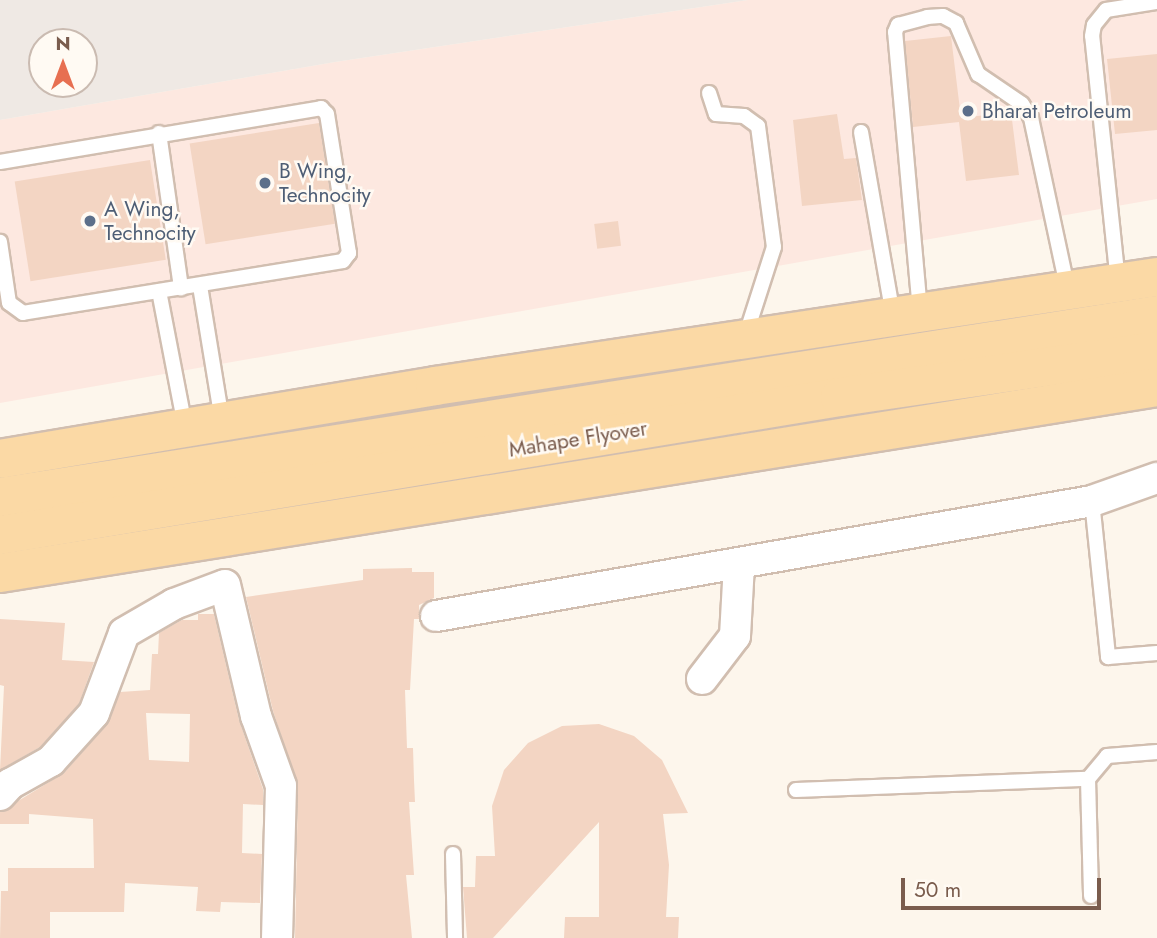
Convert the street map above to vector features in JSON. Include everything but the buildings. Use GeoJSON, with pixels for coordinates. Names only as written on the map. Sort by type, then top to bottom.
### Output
{"type":"FeatureCollection","features":[{"type":"Feature","properties":{"kind":"main road"},"geometry":{"type":"LineString","coordinates":[[0,459],[222,421],[1157,277]]}},
{"type":"Feature","properties":{"kind":"main road","name":"Mahape Flyover"},"geometry":{"type":"LineString","coordinates":[[0,498],[1157,315]]}},
{"type":"Feature","properties":{"kind":"main road","name":"Mahape Flyover"},"geometry":{"type":"LineString","coordinates":[[0,535],[799,403],[1157,351]]}},
{"type":"Feature","properties":{"kind":"main road"},"geometry":{"type":"LineString","coordinates":[[0,573],[1157,387]]}},
{"type":"Feature","properties":{"kind":"street"},"geometry":{"type":"LineString","coordinates":[[436,616],[740,565],[1092,500],[1157,478]]}},
{"type":"Feature","properties":{"kind":"street"},"geometry":{"type":"LineString","coordinates":[[702,679],[735,636],[740,565]]}},
{"type":"Feature","properties":{"kind":"street"},"geometry":{"type":"LineString","coordinates":[[0,795],[10,784],[51,761],[94,713],[124,634],[174,604],[225,586],[256,716],[281,786],[282,873],[274,912],[277,938]]}},
{"type":"Feature","properties":{"kind":"lane"},"geometry":{"type":"LineString","coordinates":[[1118,283],[1092,36],[1094,25],[1106,10],[1157,2]]}},
{"type":"Feature","properties":{"kind":"lane"},"geometry":{"type":"LineString","coordinates":[[907,315],[895,32],[898,25],[927,17],[943,16],[956,23],[978,74],[1022,104],[1031,118],[1068,291]]}},
{"type":"Feature","properties":{"kind":"lane"},"geometry":{"type":"LineString","coordinates":[[709,93],[716,114],[744,116],[758,126],[774,247],[745,339]]}},
{"type":"Feature","properties":{"kind":"lane"},"geometry":{"type":"LineString","coordinates":[[0,162],[321,107],[327,114],[347,259],[200,286],[17,311],[9,303],[0,242]]}},
{"type":"Feature","properties":{"kind":"lane"},"geometry":{"type":"LineString","coordinates":[[861,132],[907,315]]}},
{"type":"Feature","properties":{"kind":"lane"},"geometry":{"type":"LineString","coordinates":[[159,133],[181,288]]}},
{"type":"Feature","properties":{"kind":"lane"},"geometry":{"type":"LineString","coordinates":[[200,286],[222,421]]}},
{"type":"Feature","properties":{"kind":"lane"},"geometry":{"type":"LineString","coordinates":[[159,292],[185,428]]}},
{"type":"Feature","properties":{"kind":"lane"},"geometry":{"type":"LineString","coordinates":[[1092,500],[1108,657],[1157,653]]}},
{"type":"Feature","properties":{"kind":"lane"},"geometry":{"type":"LineString","coordinates":[[1091,896],[1087,779],[1107,756],[1157,752]]}},
{"type":"Feature","properties":{"kind":"lane"},"geometry":{"type":"LineString","coordinates":[[796,790],[1087,779]]}},
{"type":"Feature","properties":{"kind":"lane"},"geometry":{"type":"LineString","coordinates":[[453,854],[455,938]]}},
{"type":"Feature","properties":{"kind":"shaded area"},"geometry":{"type":"Polygon","coordinates":[[[0,0],[748,0],[335,62],[0,120],[0,0]]]}},
{"type":"Feature","properties":{"kind":"shaded area"},"geometry":{"type":"Polygon","coordinates":[[[748,0],[1157,0],[1157,199],[0,403],[0,120],[335,62],[748,0]]]}},
{"type":"Feature","properties":{"kind":"place","name":"Bharat Petroleum"},"geometry":{"type":"Point","coordinates":[968,111]}},
{"type":"Feature","properties":{"kind":"place","name":"B Wing, Technocity"},"geometry":{"type":"Point","coordinates":[265,183]}},
{"type":"Feature","properties":{"kind":"place","name":"A Wing, Technocity"},"geometry":{"type":"Point","coordinates":[90,221]}}]}
